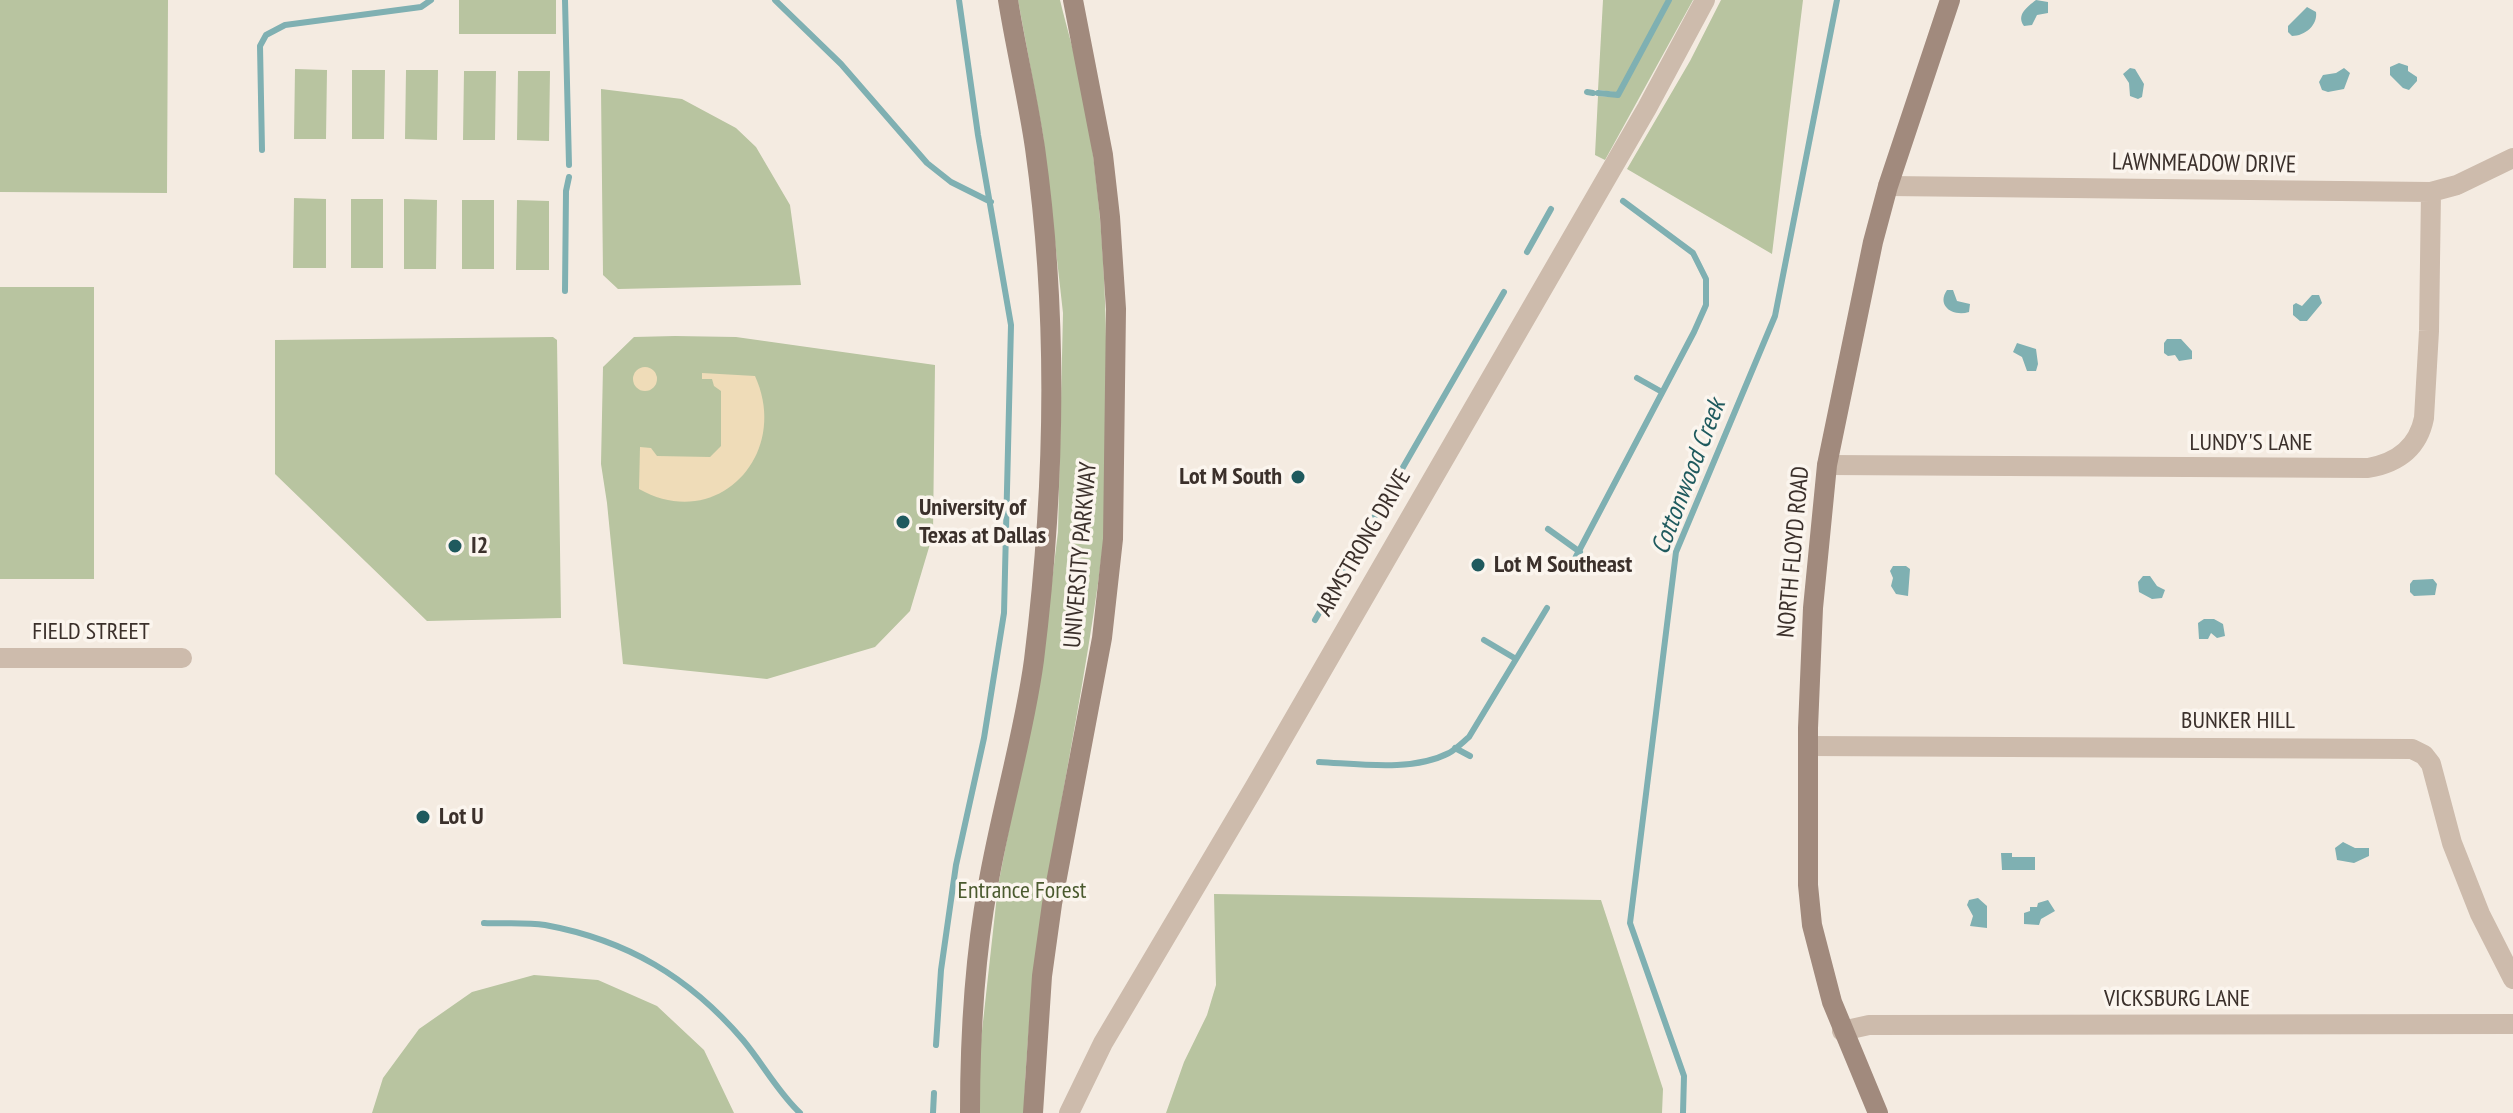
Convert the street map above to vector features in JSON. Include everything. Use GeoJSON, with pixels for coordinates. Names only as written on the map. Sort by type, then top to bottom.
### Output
{"type":"FeatureCollection","features":[{"type":"Feature","properties":{"kind":"street","name":"UNIVERSITY PARKWAY"},"geometry":{"type":"LineString","coordinates":[[970,1113],[970,1041],[982,923],[1033,664],[1045,561],[1051,458],[1051,313],[1038,179],[1008,0]]}},
{"type":"Feature","properties":{"kind":"street","name":"UNIVERSITY PARKWAY"},"geometry":{"type":"LineString","coordinates":[[1033,1113],[1041,989],[1052,904],[1102,638],[1113,539],[1116,309],[1110,217],[1092,93],[1073,0]]}},
{"type":"Feature","properties":{"kind":"street","name":"ARMSTRONG DRIVE"},"geometry":{"type":"LineString","coordinates":[[1069,1113],[1111,1030],[1543,289],[1705,0]]}},
{"type":"Feature","properties":{"kind":"street","name":"NORTH FLOYD ROAD"},"geometry":{"type":"LineString","coordinates":[[1878,1113],[1842,1031],[1820,965],[1812,925],[1808,885],[1808,746],[1813,608],[1827,465],[1870,256],[1888,186],[1950,0]]}},
{"type":"Feature","properties":{"kind":"street","name":"LAWNMEADOW DRIVE"},"geometry":{"type":"LineString","coordinates":[[1888,186],[2431,192],[2457,185],[2513,158]]}},
{"type":"Feature","properties":{"kind":"street","name":"LUNDY'S LANE"},"geometry":{"type":"LineString","coordinates":[[1827,465],[2368,468],[2393,460],[2413,445],[2424,418],[2431,192]]}},
{"type":"Feature","properties":{"kind":"street","name":"FIELD STREET"},"geometry":{"type":"LineString","coordinates":[[0,658],[182,658]]}},
{"type":"Feature","properties":{"kind":"street","name":"BUNKER HILL"},"geometry":{"type":"LineString","coordinates":[[1808,746],[2412,749],[2424,755],[2431,764],[2452,843],[2480,914],[2513,979]]}},
{"type":"Feature","properties":{"kind":"street","name":"VICKSBURG LANE"},"geometry":{"type":"LineString","coordinates":[[1842,1031],[1869,1025],[2513,1024]]}},
{"type":"Feature","properties":{"kind":"green space"},"geometry":{"type":"Polygon","coordinates":[[[0,0],[168,0],[167,193],[0,192],[0,0]]]}},
{"type":"Feature","properties":{"kind":"green space"},"geometry":{"type":"Polygon","coordinates":[[[459,0],[556,0],[556,34],[459,34],[459,0]]]}},
{"type":"Feature","properties":{"kind":"green space","name":"Entrance Forest"},"geometry":{"type":"Polygon","coordinates":[[[1018,0],[1060,0],[1080,77],[1089,130],[1100,216],[1105,302],[1105,517],[1093,616],[1035,970],[1024,1113],[980,1113],[980,1049],[998,886],[1043,654],[1058,532],[1063,313],[1043,135],[1018,0]]]}},
{"type":"Feature","properties":{"kind":"green space"},"geometry":{"type":"Polygon","coordinates":[[[1603,0],[1693,0],[1605,160],[1595,155],[1598,96],[1614,97],[1614,92],[1598,90],[1603,0]]]}},
{"type":"Feature","properties":{"kind":"green space"},"geometry":{"type":"Polygon","coordinates":[[[1721,0],[1803,0],[1772,254],[1627,169],[1690,61],[1721,0]]]}},
{"type":"Feature","properties":{"kind":"green space"},"geometry":{"type":"Polygon","coordinates":[[[295,69],[327,70],[326,139],[294,139],[295,69]]]}},
{"type":"Feature","properties":{"kind":"green space"},"geometry":{"type":"Polygon","coordinates":[[[352,70],[385,70],[384,139],[352,139],[352,70]]]}},
{"type":"Feature","properties":{"kind":"green space"},"geometry":{"type":"Polygon","coordinates":[[[406,70],[438,70],[437,140],[405,139],[406,70]]]}},
{"type":"Feature","properties":{"kind":"green space"},"geometry":{"type":"Polygon","coordinates":[[[464,71],[496,71],[495,140],[463,140],[464,71]]]}},
{"type":"Feature","properties":{"kind":"green space"},"geometry":{"type":"Polygon","coordinates":[[[518,71],[550,71],[549,141],[517,140],[518,71]]]}},
{"type":"Feature","properties":{"kind":"green space"},"geometry":{"type":"Polygon","coordinates":[[[601,89],[682,99],[736,128],[756,147],[790,205],[801,285],[618,289],[603,275],[601,89]]]}},
{"type":"Feature","properties":{"kind":"green space"},"geometry":{"type":"Polygon","coordinates":[[[294,198],[326,199],[326,268],[293,268],[294,198]]]}},
{"type":"Feature","properties":{"kind":"green space"},"geometry":{"type":"Polygon","coordinates":[[[351,199],[383,199],[383,268],[351,268],[351,199]]]}},
{"type":"Feature","properties":{"kind":"green space"},"geometry":{"type":"Polygon","coordinates":[[[404,199],[437,200],[436,269],[404,269],[404,199]]]}},
{"type":"Feature","properties":{"kind":"green space"},"geometry":{"type":"Polygon","coordinates":[[[462,200],[494,200],[494,269],[462,269],[462,200]]]}},
{"type":"Feature","properties":{"kind":"green space"},"geometry":{"type":"Polygon","coordinates":[[[517,200],[549,201],[549,270],[516,270],[517,200]]]}},
{"type":"Feature","properties":{"kind":"green space"},"geometry":{"type":"Polygon","coordinates":[[[0,287],[94,287],[94,579],[0,579],[0,287]]]}},
{"type":"Feature","properties":{"kind":"green space","name":"I2"},"geometry":{"type":"Polygon","coordinates":[[[553,337],[557,340],[561,618],[427,621],[275,474],[275,340],[553,337]]]}},
{"type":"Feature","properties":{"kind":"green space"},"geometry":{"type":"Polygon","coordinates":[[[634,337],[736,337],[935,365],[933,534],[910,611],[875,647],[767,679],[623,664],[601,464],[603,367],[634,337]]]}},
{"type":"Feature","properties":{"kind":"green space"},"geometry":{"type":"Polygon","coordinates":[[[1214,894],[1601,900],[1663,1089],[1662,1113],[1166,1113],[1184,1062],[1207,1015],[1216,985],[1214,894]]]}},
{"type":"Feature","properties":{"kind":"green space"},"geometry":{"type":"Polygon","coordinates":[[[534,975],[598,980],[657,1006],[704,1050],[734,1113],[372,1113],[383,1078],[419,1029],[472,992],[534,975]]]}},
{"type":"Feature","properties":{"kind":"sand"},"geometry":{"type":"Polygon","coordinates":[[[645,367],[653,371],[657,379],[653,387],[645,391],[637,387],[633,379],[637,371],[645,367]]]}},
{"type":"Feature","properties":{"kind":"sand"},"geometry":{"type":"Polygon","coordinates":[[[702,373],[755,376],[764,405],[763,433],[755,458],[740,479],[719,493],[695,501],[668,500],[639,489],[640,447],[651,448],[657,456],[710,457],[721,446],[721,391],[714,386],[712,379],[702,379],[702,373]]]}},
{"type":"Feature","properties":{"kind":"water"},"geometry":{"type":"Polygon","coordinates":[[[2036,0],[2048,2],[2048,13],[2037,15],[2032,25],[2024,26],[2022,15],[2036,0]]]}},
{"type":"Feature","properties":{"kind":"water"},"geometry":{"type":"Polygon","coordinates":[[[2307,7],[2316,12],[2313,25],[2306,32],[2292,36],[2288,26],[2307,7]]]}},
{"type":"Feature","properties":{"kind":"water"},"geometry":{"type":"Polygon","coordinates":[[[2399,63],[2408,66],[2408,71],[2417,77],[2409,90],[2390,75],[2390,67],[2399,63]]]}},
{"type":"Feature","properties":{"kind":"water"},"geometry":{"type":"Polygon","coordinates":[[[2130,68],[2135,69],[2144,84],[2142,97],[2138,99],[2130,96],[2129,83],[2123,74],[2130,68]]]}},
{"type":"Feature","properties":{"kind":"water"},"geometry":{"type":"Polygon","coordinates":[[[2344,68],[2350,73],[2344,89],[2322,90],[2319,82],[2323,75],[2344,68]]]}},
{"type":"Feature","properties":{"kind":"water"},"geometry":{"type":"Polygon","coordinates":[[[1947,290],[1953,290],[1957,301],[1970,304],[1969,312],[1957,313],[1945,305],[1947,290]]]}},
{"type":"Feature","properties":{"kind":"water"},"geometry":{"type":"Polygon","coordinates":[[[2312,295],[2319,295],[2322,303],[2307,321],[2300,321],[2293,315],[2293,305],[2302,306],[2312,295]]]}},
{"type":"Feature","properties":{"kind":"water"},"geometry":{"type":"Polygon","coordinates":[[[2167,339],[2181,339],[2192,351],[2192,359],[2179,361],[2175,355],[2164,353],[2167,339]]]}},
{"type":"Feature","properties":{"kind":"water"},"geometry":{"type":"Polygon","coordinates":[[[2017,343],[2036,349],[2036,371],[2027,371],[2022,357],[2013,352],[2017,343]]]}},
{"type":"Feature","properties":{"kind":"water"},"geometry":{"type":"Polygon","coordinates":[[[1893,566],[1910,569],[1908,596],[1896,594],[1891,586],[1893,578],[1890,571],[1893,566]]]}},
{"type":"Feature","properties":{"kind":"water"},"geometry":{"type":"Polygon","coordinates":[[[2143,576],[2150,576],[2157,586],[2165,590],[2162,598],[2152,599],[2139,592],[2138,582],[2143,576]]]}},
{"type":"Feature","properties":{"kind":"water"},"geometry":{"type":"Polygon","coordinates":[[[2433,579],[2437,584],[2435,595],[2414,596],[2410,592],[2413,580],[2433,579]]]}},
{"type":"Feature","properties":{"kind":"water"},"geometry":{"type":"Polygon","coordinates":[[[2204,619],[2214,619],[2223,624],[2225,636],[2217,638],[2211,633],[2208,639],[2199,639],[2198,623],[2204,619]]]}},
{"type":"Feature","properties":{"kind":"water"},"geometry":{"type":"Polygon","coordinates":[[[2343,842],[2355,848],[2369,848],[2369,856],[2354,863],[2337,860],[2335,848],[2343,842]]]}},
{"type":"Feature","properties":{"kind":"water"},"geometry":{"type":"Polygon","coordinates":[[[2001,853],[2012,853],[2012,857],[2035,857],[2035,870],[2002,870],[2001,853]]]}},
{"type":"Feature","properties":{"kind":"water"},"geometry":{"type":"Polygon","coordinates":[[[1978,898],[1987,906],[1987,928],[1970,926],[1973,916],[1967,905],[1969,900],[1978,898]]]}},
{"type":"Feature","properties":{"kind":"water"},"geometry":{"type":"Polygon","coordinates":[[[2048,900],[2055,911],[2041,919],[2039,925],[2024,924],[2024,913],[2030,911],[2030,907],[2037,907],[2038,903],[2048,900]]]}},
{"type":"Feature","properties":{"kind":"waterway"},"geometry":{"type":"LineString","coordinates":[[262,150],[260,46],[266,35],[285,25],[421,7],[431,0]]}},
{"type":"Feature","properties":{"kind":"waterway"},"geometry":{"type":"LineString","coordinates":[[565,0],[569,165]]}},
{"type":"Feature","properties":{"kind":"waterway"},"geometry":{"type":"LineString","coordinates":[[775,0],[841,64],[927,163],[951,182],[991,202]]}},
{"type":"Feature","properties":{"kind":"waterway"},"geometry":{"type":"LineString","coordinates":[[936,1045],[941,970],[956,865],[984,738],[1004,613],[1011,325],[978,135],[959,0]]}},
{"type":"Feature","properties":{"kind":"waterway"},"geometry":{"type":"LineString","coordinates":[[1598,93],[1618,95],[1669,0]]}},
{"type":"Feature","properties":{"kind":"waterway","name":"Cottonwood Creek"},"geometry":{"type":"LineString","coordinates":[[1683,1113],[1684,1076],[1630,923],[1676,552],[1775,316],[1837,0]]}},
{"type":"Feature","properties":{"kind":"waterway"},"geometry":{"type":"LineString","coordinates":[[1587,92],[1593,93]]}},
{"type":"Feature","properties":{"kind":"waterway"},"geometry":{"type":"LineString","coordinates":[[565,291],[566,191],[569,177]]}},
{"type":"Feature","properties":{"kind":"waterway"},"geometry":{"type":"LineString","coordinates":[[1571,566],[1706,305],[1706,279],[1693,253],[1623,201]]}},
{"type":"Feature","properties":{"kind":"waterway"},"geometry":{"type":"LineString","coordinates":[[1527,252],[1551,209]]}},
{"type":"Feature","properties":{"kind":"waterway"},"geometry":{"type":"LineString","coordinates":[[1315,620],[1504,292]]}},
{"type":"Feature","properties":{"kind":"waterway"},"geometry":{"type":"LineString","coordinates":[[1637,378],[1662,392]]}},
{"type":"Feature","properties":{"kind":"waterway"},"geometry":{"type":"LineString","coordinates":[[1548,529],[1580,552]]}},
{"type":"Feature","properties":{"kind":"waterway"},"geometry":{"type":"LineString","coordinates":[[1319,762],[1402,765],[1434,759],[1452,751],[1469,737],[1547,608]]}},
{"type":"Feature","properties":{"kind":"waterway"},"geometry":{"type":"LineString","coordinates":[[1484,640],[1516,659]]}},
{"type":"Feature","properties":{"kind":"waterway"},"geometry":{"type":"LineString","coordinates":[[1455,748],[1470,756]]}},
{"type":"Feature","properties":{"kind":"waterway"},"geometry":{"type":"LineString","coordinates":[[484,923],[538,924],[575,932],[603,940],[654,964],[701,998],[722,1018],[800,1113]]}},
{"type":"Feature","properties":{"kind":"waterway"},"geometry":{"type":"LineString","coordinates":[[933,1113],[934,1093]]}},
{"type":"Feature","properties":{"kind":"place","name":"Lot M South"},"geometry":{"type":"Point","coordinates":[1298,477]}},
{"type":"Feature","properties":{"kind":"place","name":"University of Texas at Dallas"},"geometry":{"type":"Point","coordinates":[903,522]}},
{"type":"Feature","properties":{"kind":"place","name":"I2"},"geometry":{"type":"Point","coordinates":[455,546]}},
{"type":"Feature","properties":{"kind":"place","name":"Lot M Southeast"},"geometry":{"type":"Point","coordinates":[1478,565]}},
{"type":"Feature","properties":{"kind":"place","name":"Lot U"},"geometry":{"type":"Point","coordinates":[423,817]}}]}
